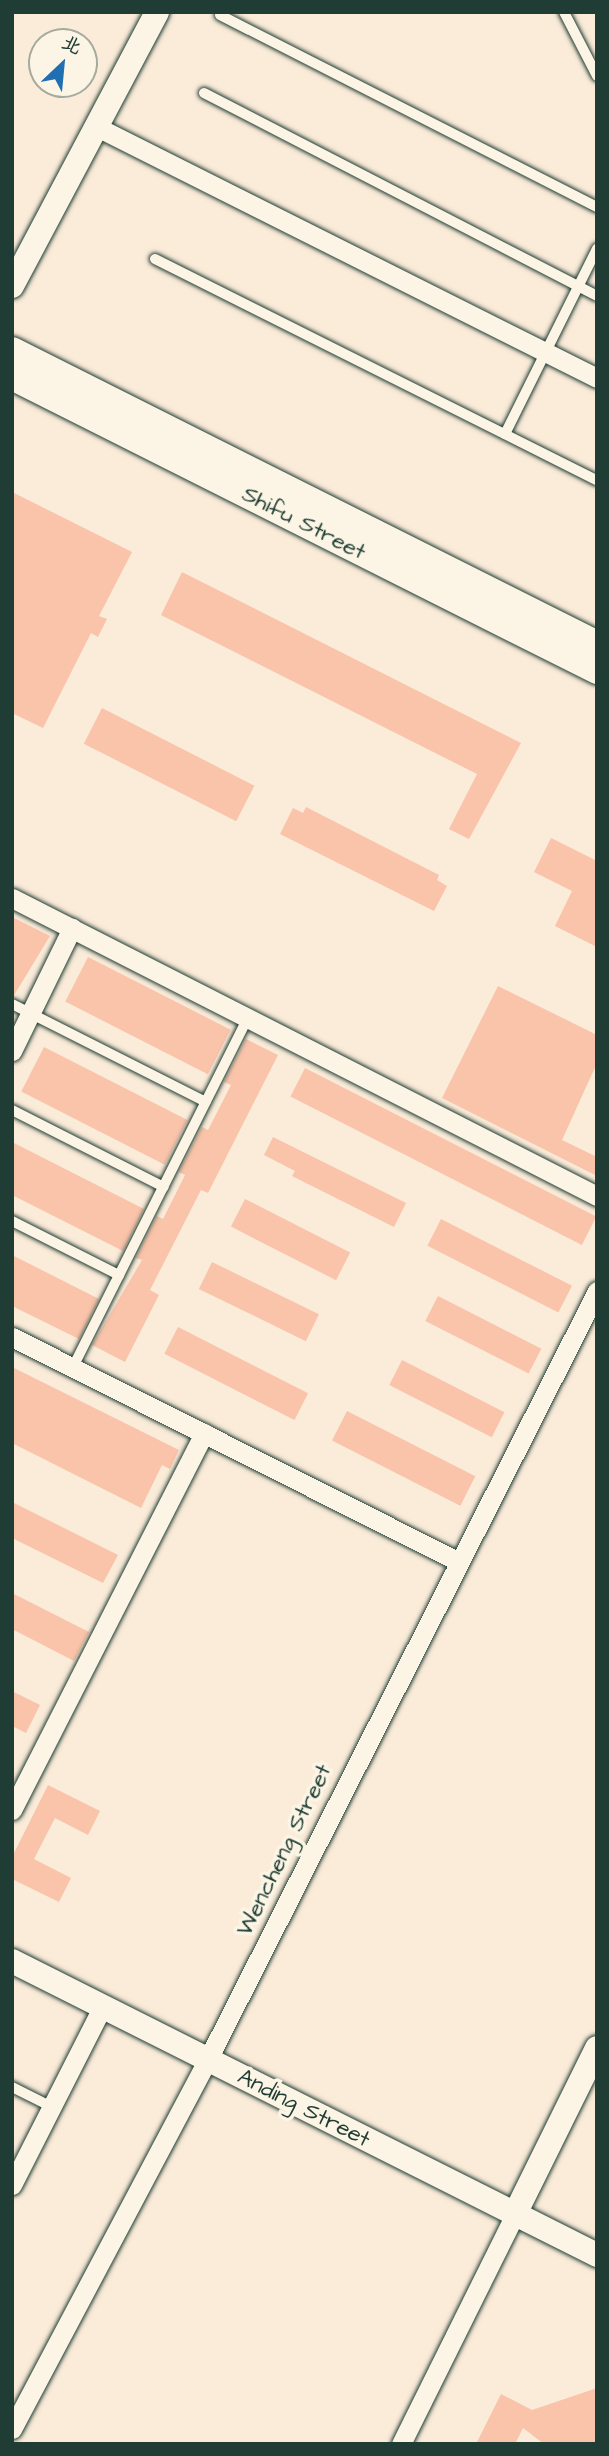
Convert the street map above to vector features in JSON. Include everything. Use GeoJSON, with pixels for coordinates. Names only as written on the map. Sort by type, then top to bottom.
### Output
{"type":"FeatureCollection","features":[{"type":"Feature","properties":{"kind":"main road","name":"Shifu Street"},"geometry":{"type":"LineString","coordinates":[[12,351],[597,645]]}},
{"type":"Feature","properties":{"kind":"main road","name":"Shifu Street"},"geometry":{"type":"LineString","coordinates":[[12,376],[597,670]]}},
{"type":"Feature","properties":{"kind":"street"},"geometry":{"type":"LineString","coordinates":[[12,285],[158,12]]}},
{"type":"Feature","properties":{"kind":"street"},"geometry":{"type":"LineString","coordinates":[[97,127],[597,379]]}},
{"type":"Feature","properties":{"kind":"street"},"geometry":{"type":"LineString","coordinates":[[12,898],[597,1196]]}},
{"type":"Feature","properties":{"kind":"street"},"geometry":{"type":"LineString","coordinates":[[12,1051],[72,928]]}},
{"type":"Feature","properties":{"kind":"street","name":"Wencheng Street"},"geometry":{"type":"LineString","coordinates":[[12,2429],[208,2059],[597,1291]]}},
{"type":"Feature","properties":{"kind":"street"},"geometry":{"type":"LineString","coordinates":[[12,1337],[458,1561]]}},
{"type":"Feature","properties":{"kind":"street"},"geometry":{"type":"LineString","coordinates":[[12,1810],[204,1433]]}},
{"type":"Feature","properties":{"kind":"street","name":"Anding Street"},"geometry":{"type":"LineString","coordinates":[[12,1961],[597,2255]]}},
{"type":"Feature","properties":{"kind":"street"},"geometry":{"type":"LineString","coordinates":[[13,2180],[103,2006]]}},
{"type":"Feature","properties":{"kind":"street"},"geometry":{"type":"LineString","coordinates":[[401,2444],[597,2048]]}},
{"type":"Feature","properties":{"kind":"lane"},"geometry":{"type":"LineString","coordinates":[[564,12],[597,76]]}},
{"type":"Feature","properties":{"kind":"lane"},"geometry":{"type":"LineString","coordinates":[[220,15],[597,207]]}},
{"type":"Feature","properties":{"kind":"lane"},"geometry":{"type":"LineString","coordinates":[[204,93],[597,296]]}},
{"type":"Feature","properties":{"kind":"lane"},"geometry":{"type":"LineString","coordinates":[[505,435],[597,249]]}},
{"type":"Feature","properties":{"kind":"lane"},"geometry":{"type":"LineString","coordinates":[[155,259],[597,480]]}},
{"type":"Feature","properties":{"kind":"lane"},"geometry":{"type":"LineString","coordinates":[[12,1004],[206,1102]]}},
{"type":"Feature","properties":{"kind":"lane"},"geometry":{"type":"LineString","coordinates":[[73,1367],[248,1018]]}},
{"type":"Feature","properties":{"kind":"lane"},"geometry":{"type":"LineString","coordinates":[[12,1110],[164,1187]]}},
{"type":"Feature","properties":{"kind":"lane"},"geometry":{"type":"LineString","coordinates":[[12,1221],[119,1275]]}},
{"type":"Feature","properties":{"kind":"lane"},"geometry":{"type":"LineString","coordinates":[[12,2087],[52,2107]]}},
{"type":"Feature","properties":{"kind":"building"},"geometry":{"type":"Polygon","coordinates":[[[12,492],[132,552],[99,616],[107,619],[98,637],[91,633],[43,728],[12,713],[12,492]]]}},
{"type":"Feature","properties":{"kind":"building"},"geometry":{"type":"Polygon","coordinates":[[[182,572],[521,743],[469,839],[449,829],[477,774],[161,615],[182,572]]]}},
{"type":"Feature","properties":{"kind":"building"},"geometry":{"type":"Polygon","coordinates":[[[102,708],[254,786],[236,821],[84,744],[102,708]]]}},
{"type":"Feature","properties":{"kind":"building"},"geometry":{"type":"Polygon","coordinates":[[[306,807],[439,875],[437,880],[447,886],[434,911],[280,834],[293,808],[303,813],[306,807]]]}},
{"type":"Feature","properties":{"kind":"building"},"geometry":{"type":"Polygon","coordinates":[[[551,838],[597,861],[597,947],[555,926],[572,891],[534,872],[551,838]]]}},
{"type":"Feature","properties":{"kind":"building"},"geometry":{"type":"Polygon","coordinates":[[[12,917],[50,936],[13,997],[12,997],[12,917]]]}},
{"type":"Feature","properties":{"kind":"building"},"geometry":{"type":"Polygon","coordinates":[[[88,957],[231,1030],[208,1074],[65,1002],[88,957]]]}},
{"type":"Feature","properties":{"kind":"building"},"geometry":{"type":"Polygon","coordinates":[[[498,986],[597,1035],[597,1063],[562,1140],[597,1157],[597,1176],[442,1098],[498,986]]]}},
{"type":"Feature","properties":{"kind":"building"},"geometry":{"type":"Polygon","coordinates":[[[246,1039],[278,1055],[208,1193],[201,1190],[150,1290],[159,1295],[125,1362],[92,1345],[142,1260],[136,1258],[157,1216],[163,1219],[185,1175],[179,1172],[202,1127],[208,1130],[231,1085],[224,1082],[246,1039]]]}},
{"type":"Feature","properties":{"kind":"building"},"geometry":{"type":"Polygon","coordinates":[[[44,1047],[187,1120],[165,1165],[21,1092],[44,1047]]]}},
{"type":"Feature","properties":{"kind":"building"},"geometry":{"type":"Polygon","coordinates":[[[305,1068],[596,1216],[582,1245],[290,1097],[305,1068]]]}},
{"type":"Feature","properties":{"kind":"building"},"geometry":{"type":"Polygon","coordinates":[[[273,1137],[406,1203],[394,1227],[292,1176],[295,1171],[264,1155],[273,1137]]]}},
{"type":"Feature","properties":{"kind":"building"},"geometry":{"type":"Polygon","coordinates":[[[12,1142],[144,1209],[123,1251],[12,1195],[12,1142]]]}},
{"type":"Feature","properties":{"kind":"building"},"geometry":{"type":"Polygon","coordinates":[[[245,1199],[350,1253],[336,1280],[231,1227],[245,1199]]]}},
{"type":"Feature","properties":{"kind":"building"},"geometry":{"type":"Polygon","coordinates":[[[441,1219],[572,1286],[558,1312],[427,1246],[441,1219]]]}},
{"type":"Feature","properties":{"kind":"building"},"geometry":{"type":"Polygon","coordinates":[[[12,1255],[99,1299],[79,1339],[12,1306],[12,1255]]]}},
{"type":"Feature","properties":{"kind":"building"},"geometry":{"type":"Polygon","coordinates":[[[212,1262],[319,1314],[306,1341],[199,1289],[212,1262]]]}},
{"type":"Feature","properties":{"kind":"building"},"geometry":{"type":"Polygon","coordinates":[[[438,1296],[541,1349],[529,1374],[425,1321],[438,1296]]]}},
{"type":"Feature","properties":{"kind":"building"},"geometry":{"type":"Polygon","coordinates":[[[178,1327],[308,1393],[294,1420],[164,1354],[178,1327]]]}},
{"type":"Feature","properties":{"kind":"building"},"geometry":{"type":"Polygon","coordinates":[[[402,1360],[504,1412],[492,1437],[389,1385],[402,1360]]]}},
{"type":"Feature","properties":{"kind":"building"},"geometry":{"type":"Polygon","coordinates":[[[12,1367],[179,1450],[170,1469],[162,1465],[141,1508],[12,1443],[12,1367]]]}},
{"type":"Feature","properties":{"kind":"building"},"geometry":{"type":"Polygon","coordinates":[[[347,1411],[475,1476],[460,1506],[332,1440],[347,1411]]]}},
{"type":"Feature","properties":{"kind":"building"},"geometry":{"type":"Polygon","coordinates":[[[12,1502],[118,1555],[103,1583],[12,1538],[12,1502]]]}},
{"type":"Feature","properties":{"kind":"building"},"geometry":{"type":"Polygon","coordinates":[[[12,1593],[89,1632],[74,1661],[12,1629],[12,1593]]]}},
{"type":"Feature","properties":{"kind":"building"},"geometry":{"type":"Polygon","coordinates":[[[12,1691],[40,1705],[26,1733],[12,1726],[12,1691]]]}},
{"type":"Feature","properties":{"kind":"building"},"geometry":{"type":"Polygon","coordinates":[[[48,1785],[100,1811],[88,1835],[55,1818],[34,1859],[71,1878],[59,1902],[12,1879],[12,1857],[48,1785]]]}},
{"type":"Feature","properties":{"kind":"building"},"geometry":{"type":"Polygon","coordinates":[[[597,2388],[597,2444],[544,2444],[523,2428],[515,2444],[476,2444],[501,2394],[532,2410],[597,2388]]]}}]}
